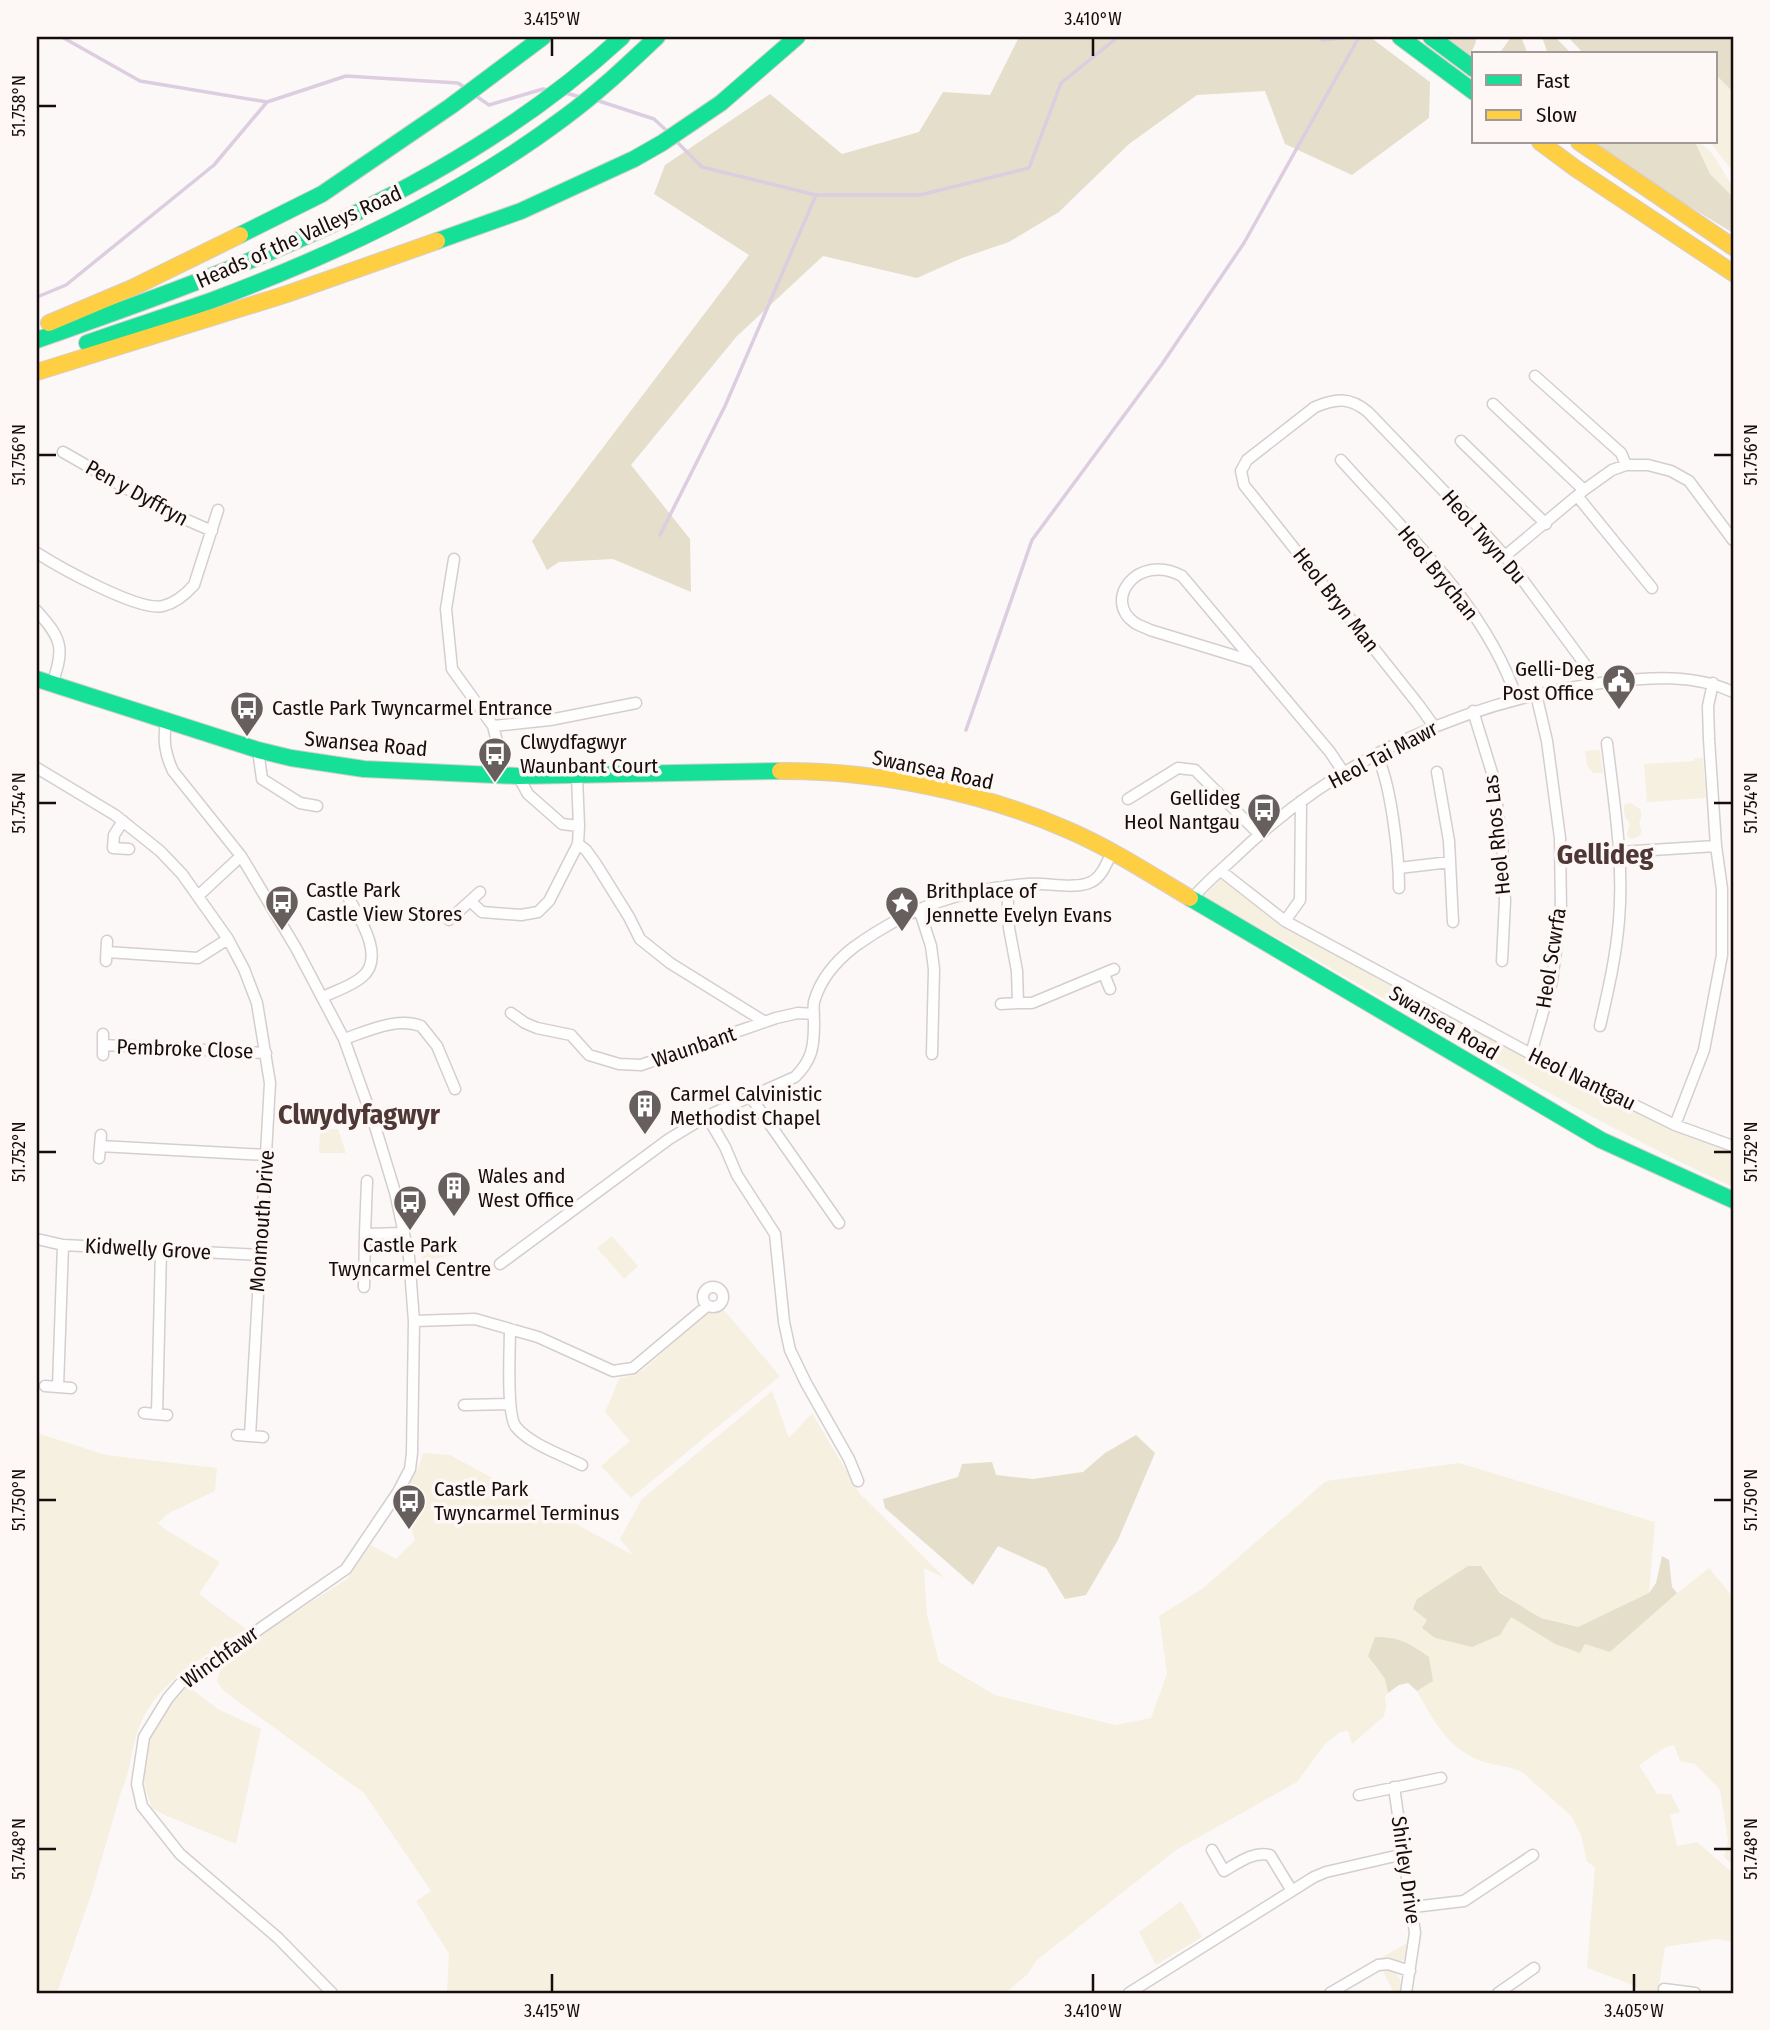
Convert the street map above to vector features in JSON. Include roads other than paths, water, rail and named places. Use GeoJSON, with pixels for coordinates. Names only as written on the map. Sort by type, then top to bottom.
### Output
{"type":"FeatureCollection","features":[{"type":"Feature","properties":{"kind":"main road"},"geometry":{"type":"LineString","coordinates":[[37,328],[132,288],[322,194],[451,106],[543,37]]}},
{"type":"Feature","properties":{"kind":"main road","name":"Heads of the Valleys Road"},"geometry":{"type":"LineString","coordinates":[[37,340],[267,255],[396,192],[507,126],[558,91],[622,37]]}},
{"type":"Feature","properties":{"kind":"main road","name":"Heads of the Valleys Road"},"geometry":{"type":"LineString","coordinates":[[37,361],[232,292],[365,236],[453,189],[539,135],[584,103],[631,64],[657,37]]}},
{"type":"Feature","properties":{"kind":"main road"},"geometry":{"type":"LineString","coordinates":[[37,372],[287,294],[522,211],[662,144],[721,103],[797,37]]}},
{"type":"Feature","properties":{"kind":"main road"},"geometry":{"type":"LineString","coordinates":[[1400,37],[1472,90]]}},
{"type":"Feature","properties":{"kind":"main road"},"geometry":{"type":"LineString","coordinates":[[1431,37],[1472,68]]}},
{"type":"Feature","properties":{"kind":"main road"},"geometry":{"type":"LineString","coordinates":[[1543,144],[1733,273]]}},
{"type":"Feature","properties":{"kind":"main road"},"geometry":{"type":"LineString","coordinates":[[1582,144],[1733,247]]}},
{"type":"Feature","properties":{"kind":"main road","name":"Swansea Road"},"geometry":{"type":"LineString","coordinates":[[44,682],[258,750],[364,769],[577,776],[807,771],[851,774],[975,798],[1010,808],[1060,826],[1112,852],[1601,1140],[1733,1200]]}},
{"type":"Feature","properties":{"kind":"street"},"geometry":{"type":"LineString","coordinates":[[1535,376],[1621,453],[1626,465]]}},
{"type":"Feature","properties":{"kind":"street","name":"Heol Bryn Man"},"geometry":{"type":"LineString","coordinates":[[1358,404],[1345,400],[1328,401],[1315,407],[1247,460],[1241,471],[1244,485],[1418,704],[1433,727]]}},
{"type":"Feature","properties":{"kind":"street","name":"Heol Twyn Du"},"geometry":{"type":"LineString","coordinates":[[1358,404],[1505,556],[1584,663],[1590,674],[1591,684]]}},
{"type":"Feature","properties":{"kind":"street"},"geometry":{"type":"LineString","coordinates":[[1493,404],[1581,493],[1652,587]]}},
{"type":"Feature","properties":{"kind":"street"},"geometry":{"type":"LineString","coordinates":[[1461,441],[1546,524]]}},
{"type":"Feature","properties":{"kind":"street","name":"Pen y Dyffryn"},"geometry":{"type":"LineString","coordinates":[[63,452],[163,510],[212,531]]}},
{"type":"Feature","properties":{"kind":"street","name":"Heol Brychan"},"geometry":{"type":"LineString","coordinates":[[1340,460],[1454,587],[1510,678],[1517,699]]}},
{"type":"Feature","properties":{"kind":"street"},"geometry":{"type":"LineString","coordinates":[[1505,556],[1581,493],[1612,470],[1626,465],[1648,465],[1671,471],[1689,481],[1733,540]]}},
{"type":"Feature","properties":{"kind":"street","name":"Pen y Dyffryn"},"geometry":{"type":"LineString","coordinates":[[37,553],[120,596],[153,607],[164,606],[186,593],[194,584],[218,510]]}},
{"type":"Feature","properties":{"kind":"street"},"geometry":{"type":"LineString","coordinates":[[454,559],[446,609],[452,669],[494,726],[499,749],[510,775],[562,824],[579,826]]}},
{"type":"Feature","properties":{"kind":"street"},"geometry":{"type":"LineString","coordinates":[[1255,662],[1134,622],[1126,614],[1123,605],[1124,591],[1135,576],[1146,570],[1161,569],[1182,576],[1255,662],[1330,752],[1344,773]]}},
{"type":"Feature","properties":{"kind":"street"},"geometry":{"type":"LineString","coordinates":[[37,611],[53,629],[59,645],[59,664],[44,682]]}},
{"type":"Feature","properties":{"kind":"street","name":"Heol Tai Mawr"},"geometry":{"type":"LineString","coordinates":[[1192,899],[1259,834],[1301,801],[1376,754],[1473,711],[1536,694],[1591,684],[1660,678],[1686,678],[1713,683],[1733,692]]}},
{"type":"Feature","properties":{"kind":"street"},"geometry":{"type":"LineString","coordinates":[[1675,1125],[1704,1050],[1722,955],[1722,889],[1716,846],[1708,706],[1713,683]]}},
{"type":"Feature","properties":{"kind":"street","name":"Heol Scwrfa"},"geometry":{"type":"LineString","coordinates":[[1531,1054],[1552,981],[1561,914],[1560,838],[1547,741],[1536,694]]}},
{"type":"Feature","properties":{"kind":"street"},"geometry":{"type":"LineString","coordinates":[[494,726],[550,720],[636,703]]}},
{"type":"Feature","properties":{"kind":"street","name":"Heol Rhos Las"},"geometry":{"type":"LineString","coordinates":[[1473,711],[1493,776],[1502,842],[1506,901],[1502,961]]}},
{"type":"Feature","properties":{"kind":"street","name":"Winchfawr"},"geometry":{"type":"LineString","coordinates":[[166,722],[166,755],[173,771],[241,856],[323,997],[344,1040],[395,1192],[409,1257],[414,1321],[410,1469],[398,1492],[346,1569],[180,1684],[168,1698],[145,1737],[136,1784],[142,1806],[180,1854],[278,1938],[332,1993]]}},
{"type":"Feature","properties":{"kind":"street"},"geometry":{"type":"LineString","coordinates":[[1601,1026],[1614,965],[1619,918],[1620,852],[1607,743]]}},
{"type":"Feature","properties":{"kind":"street"},"geometry":{"type":"LineString","coordinates":[[258,750],[262,779],[300,803],[317,806]]}},
{"type":"Feature","properties":{"kind":"street"},"geometry":{"type":"LineString","coordinates":[[1376,754],[1382,766],[1399,868],[1399,888]]}},
{"type":"Feature","properties":{"kind":"street","name":"Monmouth Drive"},"geometry":{"type":"LineString","coordinates":[[37,768],[115,815],[160,851],[182,874],[228,939],[244,969],[257,1003],[270,1083],[250,1436]]}},
{"type":"Feature","properties":{"kind":"street"},"geometry":{"type":"LineString","coordinates":[[1128,799],[1178,768],[1195,770],[1259,834]]}},
{"type":"Feature","properties":{"kind":"street"},"geometry":{"type":"LineString","coordinates":[[1437,772],[1449,841],[1453,922]]}},
{"type":"Feature","properties":{"kind":"street"},"geometry":{"type":"LineString","coordinates":[[470,901],[482,912],[521,915],[538,912],[550,901],[578,844],[577,776]]}},
{"type":"Feature","properties":{"kind":"street"},"geometry":{"type":"LineString","coordinates":[[1285,921],[1300,900],[1301,801]]}},
{"type":"Feature","properties":{"kind":"street"},"geometry":{"type":"LineString","coordinates":[[123,821],[114,835],[113,848],[129,849]]}},
{"type":"Feature","properties":{"kind":"street","name":"Waunbant"},"geometry":{"type":"LineString","coordinates":[[578,844],[596,864],[640,939],[670,963],[765,1022]]}},
{"type":"Feature","properties":{"kind":"street"},"geometry":{"type":"LineString","coordinates":[[1620,852],[1716,846]]}},
{"type":"Feature","properties":{"kind":"street"},"geometry":{"type":"LineString","coordinates":[[500,1264],[669,1139],[707,1116],[795,1077],[810,1058],[816,997],[835,963],[855,947],[919,909],[965,892],[1029,884],[1090,883],[1097,879],[1112,852]]}},
{"type":"Feature","properties":{"kind":"street"},"geometry":{"type":"LineString","coordinates":[[198,896],[241,856]]}},
{"type":"Feature","properties":{"kind":"street"},"geometry":{"type":"LineString","coordinates":[[1399,868],[1450,862]]}},
{"type":"Feature","properties":{"kind":"street","name":"Heol Nantgau"},"geometry":{"type":"LineString","coordinates":[[1221,871],[1285,921],[1531,1054],[1675,1125],[1733,1146]]}},
{"type":"Feature","properties":{"kind":"street"},"geometry":{"type":"LineString","coordinates":[[1007,886],[1009,928],[1017,971],[1017,1003]]}},
{"type":"Feature","properties":{"kind":"street"},"geometry":{"type":"LineString","coordinates":[[449,920],[480,892]]}},
{"type":"Feature","properties":{"kind":"street"},"geometry":{"type":"LineString","coordinates":[[323,997],[362,978],[372,958],[371,945],[346,893]]}},
{"type":"Feature","properties":{"kind":"street"},"geometry":{"type":"LineString","coordinates":[[336,915],[352,904]]}},
{"type":"Feature","properties":{"kind":"street"},"geometry":{"type":"LineString","coordinates":[[919,909],[931,946],[934,969],[932,1054]]}},
{"type":"Feature","properties":{"kind":"street"},"geometry":{"type":"LineString","coordinates":[[107,951],[198,958],[228,939]]}},
{"type":"Feature","properties":{"kind":"street"},"geometry":{"type":"LineString","coordinates":[[1001,1004],[1032,1003],[1109,971],[1110,989]]}},
{"type":"Feature","properties":{"kind":"street","name":"Waunbant"},"geometry":{"type":"LineString","coordinates":[[511,1013],[537,1028],[571,1035],[589,1055],[619,1064],[641,1065],[765,1022],[798,1013],[814,1014]]}},
{"type":"Feature","properties":{"kind":"street"},"geometry":{"type":"LineString","coordinates":[[344,1040],[378,1027],[399,1023],[421,1026],[437,1046],[455,1089]]}},
{"type":"Feature","properties":{"kind":"street","name":"Pembroke Close"},"geometry":{"type":"LineString","coordinates":[[103,1045],[266,1052]]}},
{"type":"Feature","properties":{"kind":"street"},"geometry":{"type":"LineString","coordinates":[[750,1096],[839,1223]]}},
{"type":"Feature","properties":{"kind":"street"},"geometry":{"type":"LineString","coordinates":[[707,1116],[737,1175],[775,1234],[784,1322],[790,1350],[849,1459],[858,1481]]}},
{"type":"Feature","properties":{"kind":"street"},"geometry":{"type":"LineString","coordinates":[[99,1158],[100,1140],[267,1155]]}},
{"type":"Feature","properties":{"kind":"street"},"geometry":{"type":"LineString","coordinates":[[364,1287],[367,1181]]}},
{"type":"Feature","properties":{"kind":"street"},"geometry":{"type":"LineString","coordinates":[[365,1234],[404,1233]]}},
{"type":"Feature","properties":{"kind":"street","name":"Kidwelly Grove"},"geometry":{"type":"LineString","coordinates":[[37,1239],[64,1245],[260,1255]]}},
{"type":"Feature","properties":{"kind":"street"},"geometry":{"type":"LineString","coordinates":[[58,1387],[64,1245]]}},
{"type":"Feature","properties":{"kind":"street"},"geometry":{"type":"LineString","coordinates":[[144,1413],[162,1414],[161,1250]]}},
{"type":"Feature","properties":{"kind":"street"},"geometry":{"type":"LineString","coordinates":[[414,1321],[475,1319],[538,1337],[612,1371],[633,1368],[707,1306]]}},
{"type":"Feature","properties":{"kind":"street"},"geometry":{"type":"LineString","coordinates":[[510,1329],[510,1404],[514,1425],[528,1438],[582,1465]]}},
{"type":"Feature","properties":{"kind":"street"},"geometry":{"type":"LineString","coordinates":[[45,1386],[71,1388]]}},
{"type":"Feature","properties":{"kind":"street"},"geometry":{"type":"LineString","coordinates":[[464,1405],[510,1404]]}},
{"type":"Feature","properties":{"kind":"street"},"geometry":{"type":"LineString","coordinates":[[237,1435],[263,1437]]}},
{"type":"Feature","properties":{"kind":"street","name":"Shirley Drive"},"geometry":{"type":"LineString","coordinates":[[1359,1795],[1441,1777]]}},
{"type":"Feature","properties":{"kind":"street","name":"Shirley Drive"},"geometry":{"type":"LineString","coordinates":[[1394,1787],[1415,1933],[1406,1993]]}},
{"type":"Feature","properties":{"kind":"street"},"geometry":{"type":"LineString","coordinates":[[1212,1850],[1224,1871],[1254,1854],[1270,1855],[1292,1891]]}},
{"type":"Feature","properties":{"kind":"street"},"geometry":{"type":"LineString","coordinates":[[1129,1993],[1326,1872],[1404,1854]]}},
{"type":"Feature","properties":{"kind":"street"},"geometry":{"type":"LineString","coordinates":[[1413,1907],[1464,1901],[1533,1855]]}},
{"type":"Feature","properties":{"kind":"street"},"geometry":{"type":"LineString","coordinates":[[1330,1993],[1378,1965],[1388,1964],[1410,1971]]}},
{"type":"Feature","properties":{"kind":"street"},"geometry":{"type":"LineString","coordinates":[[1498,1993],[1534,1968]]}},
{"type":"Feature","properties":{"kind":"street"},"geometry":{"type":"LineString","coordinates":[[1664,1989],[1695,1993]]}},
{"type":"Feature","properties":{"kind":"waterway"},"geometry":{"type":"LineString","coordinates":[[62,37],[140,81],[267,102]]}},
{"type":"Feature","properties":{"kind":"waterway"},"geometry":{"type":"LineString","coordinates":[[677,142],[702,167],[816,195],[920,195],[1029,168],[1061,83],[1118,37]]}},
{"type":"Feature","properties":{"kind":"waterway"},"geometry":{"type":"LineString","coordinates":[[1319,37],[1323,40],[1352,37]]}},
{"type":"Feature","properties":{"kind":"waterway"},"geometry":{"type":"LineString","coordinates":[[966,730],[1032,540],[1162,364],[1244,243],[1359,37]]}},
{"type":"Feature","properties":{"kind":"waterway"},"geometry":{"type":"LineString","coordinates":[[37,297],[66,285],[214,165],[267,102],[346,76],[458,83],[464,87]]}},
{"type":"Feature","properties":{"kind":"waterway"},"geometry":{"type":"LineString","coordinates":[[476,96],[489,105],[547,90]]}},
{"type":"Feature","properties":{"kind":"waterway"},"geometry":{"type":"LineString","coordinates":[[565,93],[581,97]]}},
{"type":"Feature","properties":{"kind":"waterway"},"geometry":{"type":"LineString","coordinates":[[599,101],[654,119],[667,131]]}},
{"type":"Feature","properties":{"kind":"waterway"},"geometry":{"type":"LineString","coordinates":[[660,535],[725,406],[816,195]]}},
{"type":"Feature","properties":{"kind":"place","name":"Gelli-Deg Post Office"},"geometry":{"type":"Point","coordinates":[1619,711]}},
{"type":"Feature","properties":{"kind":"place","name":"Castle Park Twyncarmel Entrance"},"geometry":{"type":"Point","coordinates":[247,738]}},
{"type":"Feature","properties":{"kind":"place","name":"Clwydfagwyr Waunbant Court"},"geometry":{"type":"Point","coordinates":[495,784]}},
{"type":"Feature","properties":{"kind":"place","name":"Gellideg Heol Nantgau"},"geometry":{"type":"Point","coordinates":[1264,840]}},
{"type":"Feature","properties":{"kind":"place","name":"Castle Park Castle View Stores"},"geometry":{"type":"Point","coordinates":[282,932]}},
{"type":"Feature","properties":{"kind":"place","name":"Brithplace of Jennette Evelyn Evans"},"geometry":{"type":"Point","coordinates":[902,933]}},
{"type":"Feature","properties":{"kind":"place","name":"Carmel Calvinistic Methodist Chapel"},"geometry":{"type":"Point","coordinates":[645,1136]}},
{"type":"Feature","properties":{"kind":"place","name":"Wales and West Office"},"geometry":{"type":"Point","coordinates":[454,1218]}},
{"type":"Feature","properties":{"kind":"place","name":"Castle Park Twyncarmel Centre"},"geometry":{"type":"Point","coordinates":[410,1232]}},
{"type":"Feature","properties":{"kind":"place","name":"Castle Park Twyncarmel Terminus"},"geometry":{"type":"Point","coordinates":[409,1531]}},
{"type":"Feature","properties":{"kind":"district","name":"Gellideg"},"geometry":{"type":"Point","coordinates":[1605,854]}},
{"type":"Feature","properties":{"kind":"district","name":"Clwydyfagwyr"},"geometry":{"type":"Point","coordinates":[359,1114]}}]}
